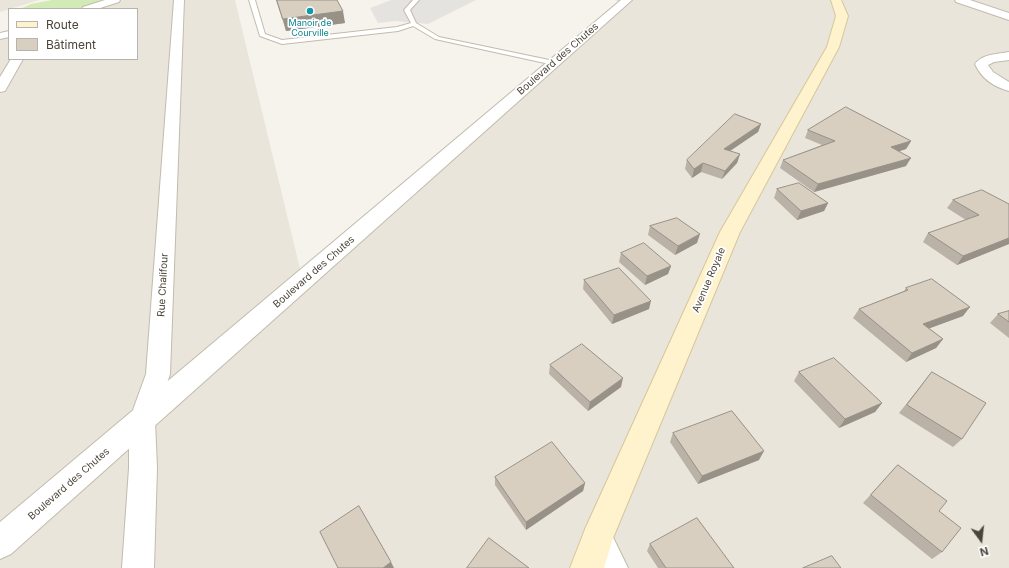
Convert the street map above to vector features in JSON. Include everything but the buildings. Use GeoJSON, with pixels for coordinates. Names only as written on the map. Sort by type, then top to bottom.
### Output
{"type":"FeatureCollection","features":[{"type":"Feature","properties":{"kind":"main road","name":"Avenue Royale"},"geometry":{"type":"LineString","coordinates":[[587,568],[597,538],[730,232],[833,47],[842,16],[836,0]]}},
{"type":"Feature","properties":{"kind":"street"},"geometry":{"type":"LineString","coordinates":[[90,8],[115,0]]}},
{"type":"Feature","properties":{"kind":"street","name":"Rue Chalifour"},"geometry":{"type":"LineString","coordinates":[[138,568],[143,468],[142,421],[158,374],[179,0]]}},
{"type":"Feature","properties":{"kind":"street","name":"Boulevard des Chutes"},"geometry":{"type":"LineString","coordinates":[[0,543],[627,0]]}},
{"type":"Feature","properties":{"kind":"street"},"geometry":{"type":"LineString","coordinates":[[960,0],[1009,17]]}},
{"type":"Feature","properties":{"kind":"street"},"geometry":{"type":"LineString","coordinates":[[1009,56],[991,59],[980,64],[983,71],[1009,87]]}},
{"type":"Feature","properties":{"kind":"street"},"geometry":{"type":"LineString","coordinates":[[0,88],[16,60]]}},
{"type":"Feature","properties":{"kind":"street"},"geometry":{"type":"LineString","coordinates":[[597,538],[612,568]]}},
{"type":"Feature","properties":{"kind":"lane"},"geometry":{"type":"LineString","coordinates":[[252,0],[262,35],[282,42],[398,28],[414,24]]}},
{"type":"Feature","properties":{"kind":"lane"},"geometry":{"type":"LineString","coordinates":[[416,0],[407,10],[414,24],[437,38],[554,63]]}},
{"type":"Feature","properties":{"kind":"shaded area"},"geometry":{"type":"Polygon","coordinates":[[[0,0],[39,0],[13,8],[8,8],[8,10],[0,12],[0,0]]]}},
{"type":"Feature","properties":{"kind":"shaded area"},"geometry":{"type":"Polygon","coordinates":[[[114,0],[235,0],[302,277],[620,3],[615,0],[1009,0],[1009,568],[0,568],[0,35],[8,32],[8,60],[138,60],[138,8],[87,8],[114,0]]]}},
{"type":"Feature","properties":{"kind":"shaded area"},"geometry":{"type":"Polygon","coordinates":[[[391,0],[476,0],[428,24],[396,21],[378,23],[370,8],[391,0]]]}},
{"type":"Feature","properties":{"kind":"green space"},"geometry":{"type":"Polygon","coordinates":[[[52,0],[105,0],[82,8],[22,8],[31,4],[52,0]]]}},
{"type":"Feature","properties":{"kind":"place","name":"Manoir de Courville"},"geometry":{"type":"Point","coordinates":[310,11]}}]}
